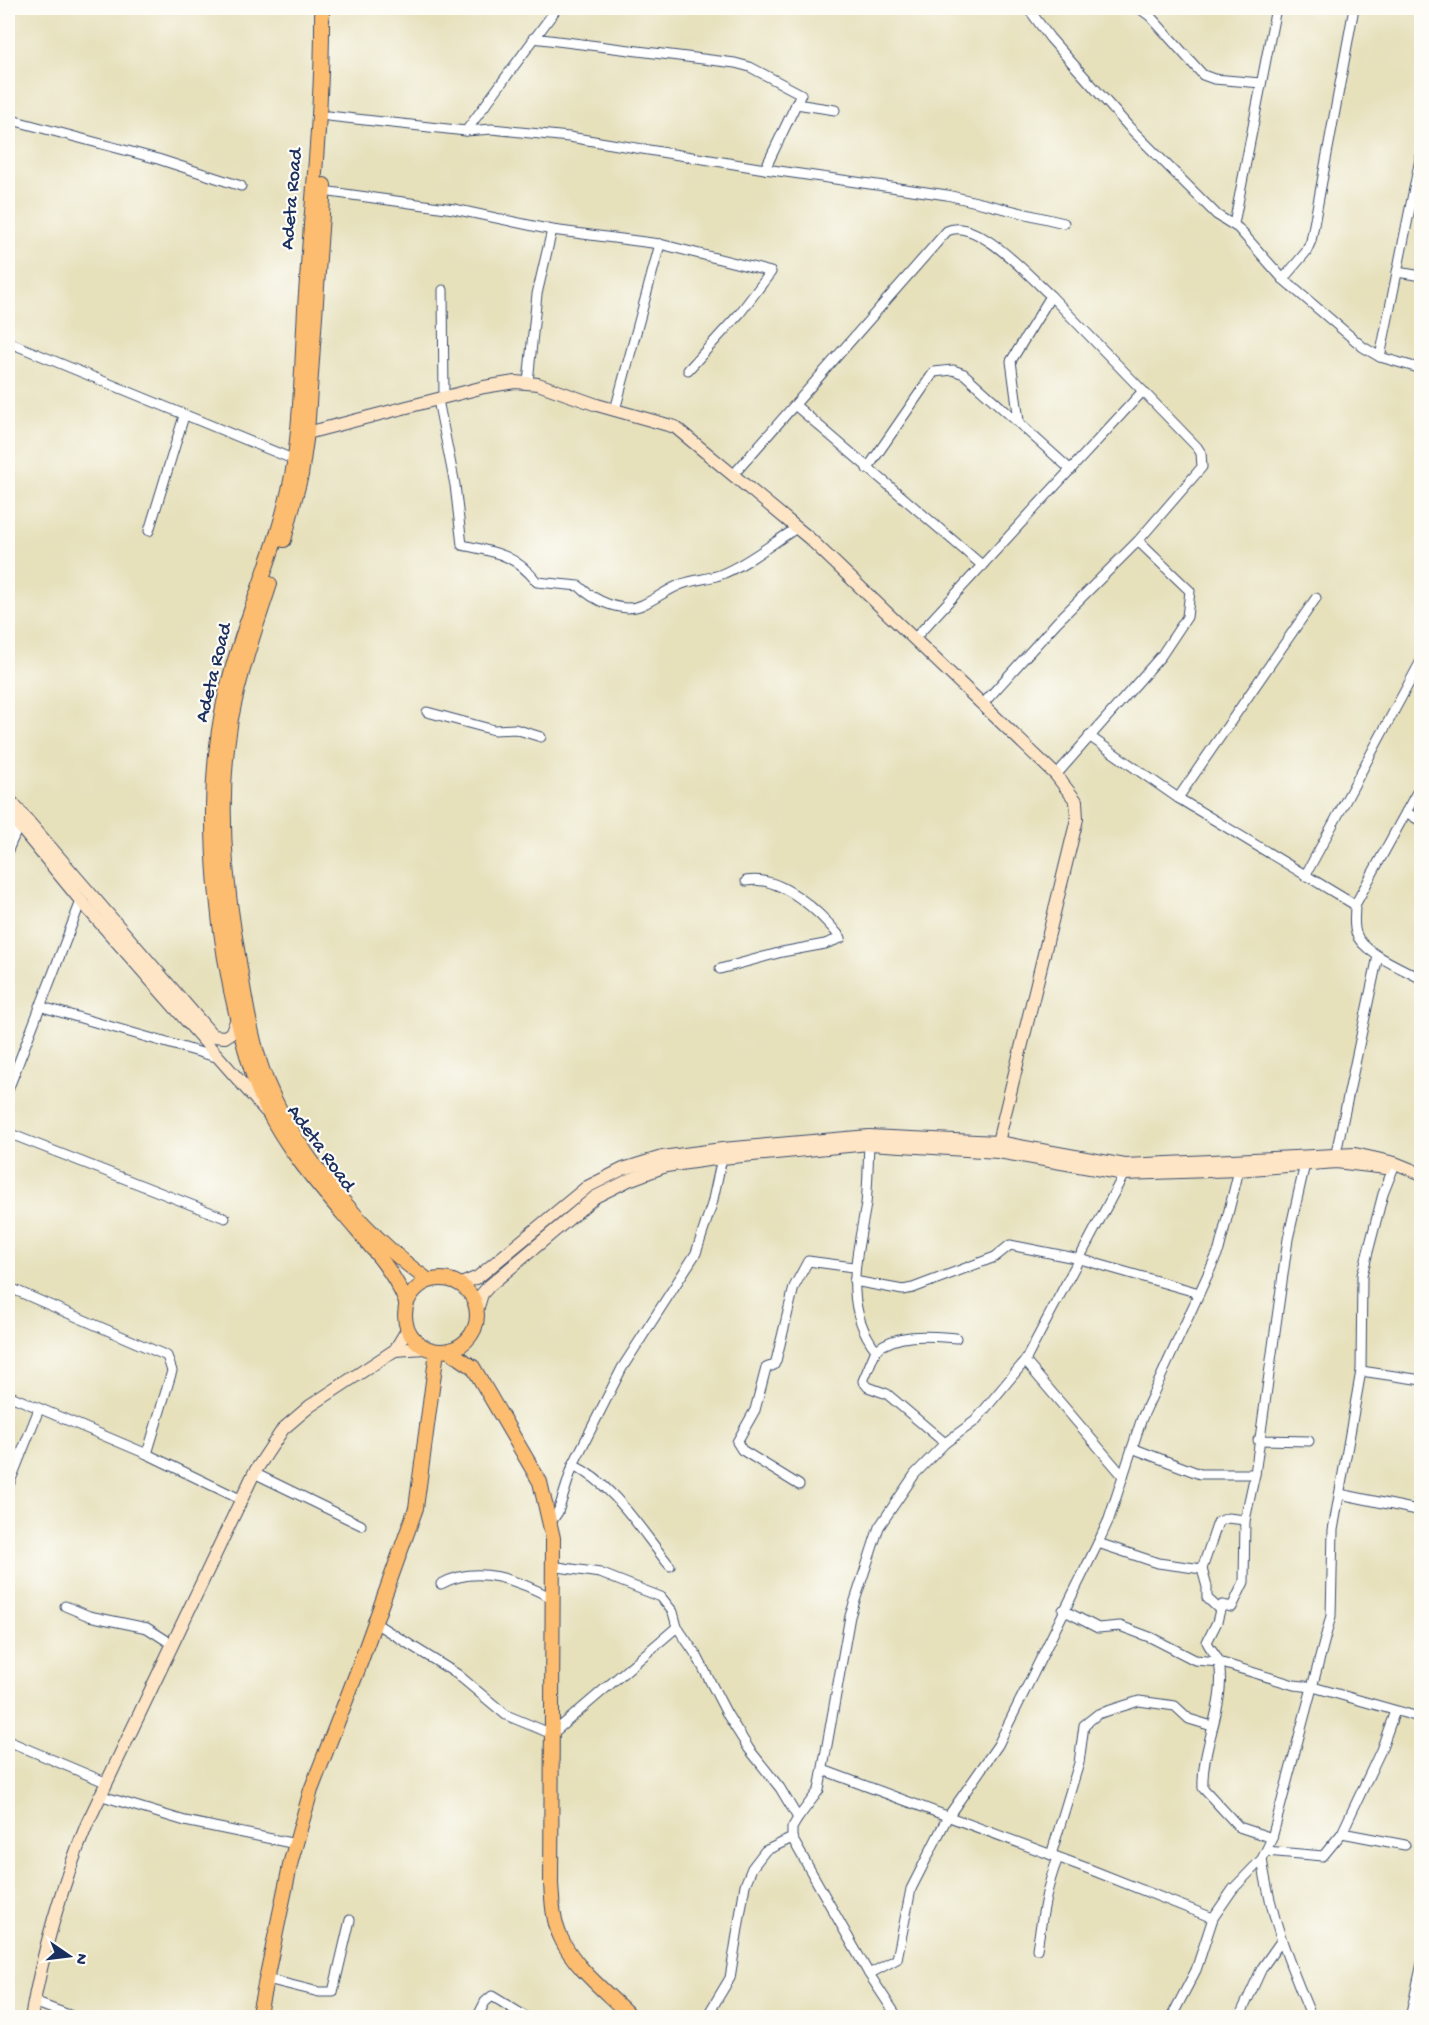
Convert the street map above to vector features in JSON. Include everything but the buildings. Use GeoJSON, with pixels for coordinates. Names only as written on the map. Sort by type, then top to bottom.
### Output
{"type":"FeatureCollection","features":[{"type":"Feature","properties":{"kind":"main road","name":"Adeta Road"},"geometry":{"type":"LineString","coordinates":[[322,8],[320,116],[295,460],[277,530],[226,694],[215,774],[228,888],[248,1016],[263,1070],[306,1154],[343,1198],[405,1263],[428,1280]]}},
{"type":"Feature","properties":{"kind":"main road","name":"Adeta Road"},"geometry":{"type":"LineString","coordinates":[[331,8],[328,116],[307,433],[294,507],[242,670],[231,721],[219,816],[220,921],[238,1017],[256,1082],[272,1118],[299,1159],[335,1205],[395,1274],[406,1302]]}},
{"type":"Feature","properties":{"kind":"main road"},"geometry":{"type":"LineString","coordinates":[[437,1350],[460,1346],[470,1337],[476,1324],[477,1310],[472,1296],[461,1284],[445,1278],[428,1280],[414,1290],[406,1302],[404,1316],[407,1330],[415,1341],[472,1367]]}},
{"type":"Feature","properties":{"kind":"main road"},"geometry":{"type":"LineString","coordinates":[[470,1337],[472,1367],[540,1482],[553,1538],[551,1566],[551,1883],[560,1937],[579,1964],[633,2018]]}},
{"type":"Feature","properties":{"kind":"main road"},"geometry":{"type":"LineString","coordinates":[[258,2018],[296,1844],[311,1790],[416,1508],[437,1350]]}},
{"type":"Feature","properties":{"kind":"street"},"geometry":{"type":"LineString","coordinates":[[466,131],[557,8]]}},
{"type":"Feature","properties":{"kind":"street"},"geometry":{"type":"LineString","coordinates":[[1029,8],[1050,38],[1129,127],[1217,215],[1234,225],[1282,279],[1363,347],[1380,357],[1422,369]]}},
{"type":"Feature","properties":{"kind":"street"},"geometry":{"type":"LineString","coordinates":[[1139,8],[1150,16],[1203,75],[1214,79],[1261,83]]}},
{"type":"Feature","properties":{"kind":"street"},"geometry":{"type":"LineString","coordinates":[[1234,225],[1276,8]]}},
{"type":"Feature","properties":{"kind":"street"},"geometry":{"type":"LineString","coordinates":[[1282,279],[1306,252],[1311,241],[1353,8]]}},
{"type":"Feature","properties":{"kind":"street"},"geometry":{"type":"LineString","coordinates":[[533,38],[735,63],[750,67],[801,93],[765,169]]}},
{"type":"Feature","properties":{"kind":"street"},"geometry":{"type":"LineString","coordinates":[[796,104],[835,110]]}},
{"type":"Feature","properties":{"kind":"street"},"geometry":{"type":"LineString","coordinates":[[328,116],[466,131],[492,129],[569,136],[765,169],[947,195],[1064,223]]}},
{"type":"Feature","properties":{"kind":"street"},"geometry":{"type":"LineString","coordinates":[[8,119],[158,159],[241,186]]}},
{"type":"Feature","properties":{"kind":"street"},"geometry":{"type":"LineString","coordinates":[[1380,357],[1396,272],[1419,178],[1422,149]]}},
{"type":"Feature","properties":{"kind":"street"},"geometry":{"type":"LineString","coordinates":[[323,191],[454,209],[552,230],[660,244],[771,272],[740,313],[688,370]]}},
{"type":"Feature","properties":{"kind":"street"},"geometry":{"type":"LineString","coordinates":[[734,474],[796,406],[947,231],[953,228],[966,230],[994,244],[1051,296],[1197,447],[1203,460],[1202,467],[1138,541],[1057,622],[982,705]]}},
{"type":"Feature","properties":{"kind":"street"},"geometry":{"type":"LineString","coordinates":[[528,382],[537,294],[552,230]]}},
{"type":"Feature","properties":{"kind":"street"},"geometry":{"type":"LineString","coordinates":[[615,410],[660,244]]}},
{"type":"Feature","properties":{"kind":"street"},"geometry":{"type":"LineString","coordinates":[[1396,272],[1422,276]]}},
{"type":"Feature","properties":{"kind":"street"},"geometry":{"type":"LineString","coordinates":[[443,290],[441,399],[462,545],[504,555],[525,567],[537,582],[579,586],[588,596],[615,606],[639,606],[681,584],[722,574],[748,561],[796,528]]}},
{"type":"Feature","properties":{"kind":"street"},"geometry":{"type":"LineString","coordinates":[[1019,421],[1011,361],[1051,296]]}},
{"type":"Feature","properties":{"kind":"street"},"geometry":{"type":"LineString","coordinates":[[8,342],[295,460]]}},
{"type":"Feature","properties":{"kind":"street"},"geometry":{"type":"LineString","coordinates":[[867,469],[934,372],[941,369],[964,374],[1071,470]]}},
{"type":"Feature","properties":{"kind":"street"},"geometry":{"type":"LineString","coordinates":[[307,433],[484,387],[528,382],[675,427],[796,528],[1056,775],[1076,801],[1077,819],[998,1142]]}},
{"type":"Feature","properties":{"kind":"street"},"geometry":{"type":"LineString","coordinates":[[914,639],[1143,391]]}},
{"type":"Feature","properties":{"kind":"street"},"geometry":{"type":"LineString","coordinates":[[796,406],[983,566]]}},
{"type":"Feature","properties":{"kind":"street"},"geometry":{"type":"LineString","coordinates":[[149,531],[184,416]]}},
{"type":"Feature","properties":{"kind":"street"},"geometry":{"type":"LineString","coordinates":[[1056,775],[1161,656],[1187,617],[1190,607],[1190,591],[1138,541]]}},
{"type":"Feature","properties":{"kind":"street"},"geometry":{"type":"LineString","coordinates":[[1178,798],[1316,598]]}},
{"type":"Feature","properties":{"kind":"street"},"geometry":{"type":"LineString","coordinates":[[1305,876],[1422,659]]}},
{"type":"Feature","properties":{"kind":"street"},"geometry":{"type":"LineString","coordinates":[[427,712],[494,730],[514,729],[540,737]]}},
{"type":"Feature","properties":{"kind":"street"},"geometry":{"type":"LineString","coordinates":[[1089,736],[1178,798],[1355,905]]}},
{"type":"Feature","properties":{"kind":"street"},"geometry":{"type":"LineString","coordinates":[[1422,783],[1355,905],[1356,934],[1362,944],[1378,956],[1422,979]]}},
{"type":"Feature","properties":{"kind":"street"},"geometry":{"type":"LineString","coordinates":[[8,798],[213,1036],[225,1037],[231,1033],[238,1017]]}},
{"type":"Feature","properties":{"kind":"street"},"geometry":{"type":"LineString","coordinates":[[8,812],[81,901],[272,1118]]}},
{"type":"Feature","properties":{"kind":"street"},"geometry":{"type":"LineString","coordinates":[[1406,812],[1422,822]]}},
{"type":"Feature","properties":{"kind":"street"},"geometry":{"type":"LineString","coordinates":[[8,850],[19,825]]}},
{"type":"Feature","properties":{"kind":"street"},"geometry":{"type":"LineString","coordinates":[[720,969],[782,952],[825,945],[841,938],[828,921],[787,891],[769,883],[746,881]]}},
{"type":"Feature","properties":{"kind":"street"},"geometry":{"type":"LineString","coordinates":[[8,1090],[81,901]]}},
{"type":"Feature","properties":{"kind":"street"},"geometry":{"type":"LineString","coordinates":[[1336,1153],[1378,956]]}},
{"type":"Feature","properties":{"kind":"street"},"geometry":{"type":"LineString","coordinates":[[39,1006],[216,1057]]}},
{"type":"Feature","properties":{"kind":"street"},"geometry":{"type":"LineString","coordinates":[[8,1133],[225,1218]]}},
{"type":"Feature","properties":{"kind":"street"},"geometry":{"type":"LineString","coordinates":[[477,1310],[482,1294],[489,1286],[595,1197],[629,1180],[700,1156],[868,1136],[998,1142],[1125,1165],[1211,1166],[1239,1170],[1336,1162],[1393,1169],[1422,1182]]}},
{"type":"Feature","properties":{"kind":"street"},"geometry":{"type":"LineString","coordinates":[[461,1284],[478,1277],[587,1187],[623,1170],[662,1156],[722,1158],[869,1144],[998,1152],[1124,1174],[1336,1153],[1375,1157],[1422,1174]]}},
{"type":"Feature","properties":{"kind":"street"},"geometry":{"type":"LineString","coordinates":[[869,1144],[866,1203],[854,1268],[854,1281],[864,1328],[869,1341],[876,1350]]}},
{"type":"Feature","properties":{"kind":"street"},"geometry":{"type":"LineString","coordinates":[[549,1526],[558,1512],[573,1465],[621,1368],[696,1253],[712,1204],[722,1158]]}},
{"type":"Feature","properties":{"kind":"street"},"geometry":{"type":"LineString","coordinates":[[1272,1838],[1239,1827],[1203,1788],[1205,1756],[1220,1699],[1219,1662],[1206,1642],[1222,1605],[1232,1607],[1244,1582],[1245,1520],[1255,1474],[1288,1239],[1305,1164]]}},
{"type":"Feature","properties":{"kind":"street"},"geometry":{"type":"LineString","coordinates":[[1171,2018],[1196,1970],[1213,1918],[1233,1890],[1264,1855],[1272,1838],[1314,1687],[1331,1616],[1333,1530],[1361,1371],[1362,1275],[1383,1194],[1393,1169]]}},
{"type":"Feature","properties":{"kind":"street"},"geometry":{"type":"LineString","coordinates":[[869,1974],[897,1959],[911,1889],[947,1818],[998,1745],[1098,1543],[1155,1387],[1219,1250],[1239,1170]]}},
{"type":"Feature","properties":{"kind":"street"},"geometry":{"type":"LineString","coordinates":[[898,2018],[869,1974],[792,1838],[792,1828],[816,1798],[850,1617],[879,1527],[915,1474],[945,1443],[975,1422],[1025,1360],[1124,1174]]}},
{"type":"Feature","properties":{"kind":"street"},"geometry":{"type":"LineString","coordinates":[[854,1281],[903,1290],[913,1288],[995,1257],[1010,1245],[1080,1259],[1199,1293]]}},
{"type":"Feature","properties":{"kind":"street"},"geometry":{"type":"LineString","coordinates":[[799,1485],[742,1450],[737,1442],[755,1410],[766,1368],[776,1361],[794,1287],[808,1262],[854,1268]]}},
{"type":"Feature","properties":{"kind":"street"},"geometry":{"type":"LineString","coordinates":[[8,1287],[167,1356],[172,1371],[147,1454]]}},
{"type":"Feature","properties":{"kind":"street"},"geometry":{"type":"LineString","coordinates":[[31,2018],[44,1948],[63,1882],[105,1782],[254,1473],[283,1429],[310,1406],[395,1350],[407,1330]]}},
{"type":"Feature","properties":{"kind":"street"},"geometry":{"type":"LineString","coordinates":[[945,1443],[886,1394],[868,1388],[863,1381],[876,1350],[889,1342],[909,1337],[956,1338]]}},
{"type":"Feature","properties":{"kind":"street"},"geometry":{"type":"LineString","coordinates":[[395,1350],[437,1350]]}},
{"type":"Feature","properties":{"kind":"street"},"geometry":{"type":"LineString","coordinates":[[1025,1360],[1123,1476]]}},
{"type":"Feature","properties":{"kind":"street"},"geometry":{"type":"LineString","coordinates":[[1361,1371],[1422,1380]]}},
{"type":"Feature","properties":{"kind":"street"},"geometry":{"type":"LineString","coordinates":[[8,1395],[147,1454],[240,1499]]}},
{"type":"Feature","properties":{"kind":"street"},"geometry":{"type":"LineString","coordinates":[[8,1487],[39,1409]]}},
{"type":"Feature","properties":{"kind":"street"},"geometry":{"type":"LineString","coordinates":[[1258,1440],[1309,1441]]}},
{"type":"Feature","properties":{"kind":"street"},"geometry":{"type":"LineString","coordinates":[[1132,1448],[1200,1474],[1255,1474]]}},
{"type":"Feature","properties":{"kind":"street"},"geometry":{"type":"LineString","coordinates":[[573,1465],[591,1473],[623,1506],[670,1566]]}},
{"type":"Feature","properties":{"kind":"street"},"geometry":{"type":"LineString","coordinates":[[254,1473],[362,1525]]}},
{"type":"Feature","properties":{"kind":"street"},"geometry":{"type":"LineString","coordinates":[[1340,1494],[1422,1511]]}},
{"type":"Feature","properties":{"kind":"street"},"geometry":{"type":"LineString","coordinates":[[1220,1610],[1207,1598],[1208,1587],[1202,1569],[1218,1522],[1228,1518],[1245,1520]]}},
{"type":"Feature","properties":{"kind":"street"},"geometry":{"type":"LineString","coordinates":[[1098,1543],[1158,1563],[1202,1569]]}},
{"type":"Feature","properties":{"kind":"street"},"geometry":{"type":"LineString","coordinates":[[551,1566],[600,1573],[661,1597],[673,1612],[677,1627],[697,1656],[727,1714],[749,1749],[780,1788],[798,1818]]}},
{"type":"Feature","properties":{"kind":"street"},"geometry":{"type":"LineString","coordinates":[[441,1584],[457,1575],[497,1575],[528,1586],[552,1598]]}},
{"type":"Feature","properties":{"kind":"street"},"geometry":{"type":"LineString","coordinates":[[65,1606],[89,1616],[147,1628],[171,1644]]}},
{"type":"Feature","properties":{"kind":"street"},"geometry":{"type":"LineString","coordinates":[[1063,1610],[1098,1628],[1120,1626],[1152,1638],[1195,1660],[1219,1662],[1263,1674],[1294,1686],[1314,1687],[1422,1718]]}},
{"type":"Feature","properties":{"kind":"street"},"geometry":{"type":"LineString","coordinates":[[375,1623],[457,1674],[506,1715],[552,1734],[677,1627]]}},
{"type":"Feature","properties":{"kind":"street"},"geometry":{"type":"LineString","coordinates":[[1037,1949],[1040,1920],[1078,1763],[1084,1725],[1098,1714],[1139,1701],[1175,1706],[1189,1719],[1212,1726]]}},
{"type":"Feature","properties":{"kind":"street"},"geometry":{"type":"LineString","coordinates":[[1264,1855],[1323,1856],[1342,1833],[1381,1750],[1395,1711]]}},
{"type":"Feature","properties":{"kind":"street"},"geometry":{"type":"LineString","coordinates":[[8,1742],[105,1782]]}},
{"type":"Feature","properties":{"kind":"street"},"geometry":{"type":"LineString","coordinates":[[823,1770],[947,1818],[1055,1856],[1213,1918]]}},
{"type":"Feature","properties":{"kind":"street"},"geometry":{"type":"LineString","coordinates":[[99,1795],[185,1821],[296,1844]]}},
{"type":"Feature","properties":{"kind":"street"},"geometry":{"type":"LineString","coordinates":[[1342,1833],[1405,1845]]}},
{"type":"Feature","properties":{"kind":"street"},"geometry":{"type":"LineString","coordinates":[[706,2018],[729,1978],[745,1886],[752,1868],[765,1851],[792,1838]]}},
{"type":"Feature","properties":{"kind":"street"},"geometry":{"type":"LineString","coordinates":[[1264,1855],[1281,1941],[1312,2018]]}},
{"type":"Feature","properties":{"kind":"street"},"geometry":{"type":"LineString","coordinates":[[267,1979],[319,1992],[333,1992],[350,1920]]}},
{"type":"Feature","properties":{"kind":"street"},"geometry":{"type":"LineString","coordinates":[[1239,2018],[1262,1968],[1281,1941]]}},
{"type":"Feature","properties":{"kind":"street"},"geometry":{"type":"LineString","coordinates":[[1410,2018],[1422,1963]]}},
{"type":"Feature","properties":{"kind":"street"},"geometry":{"type":"LineString","coordinates":[[477,2018],[484,2002],[492,1996],[528,2018]]}},
{"type":"Feature","properties":{"kind":"street"},"geometry":{"type":"LineString","coordinates":[[34,2002],[76,2018]]}}]}
